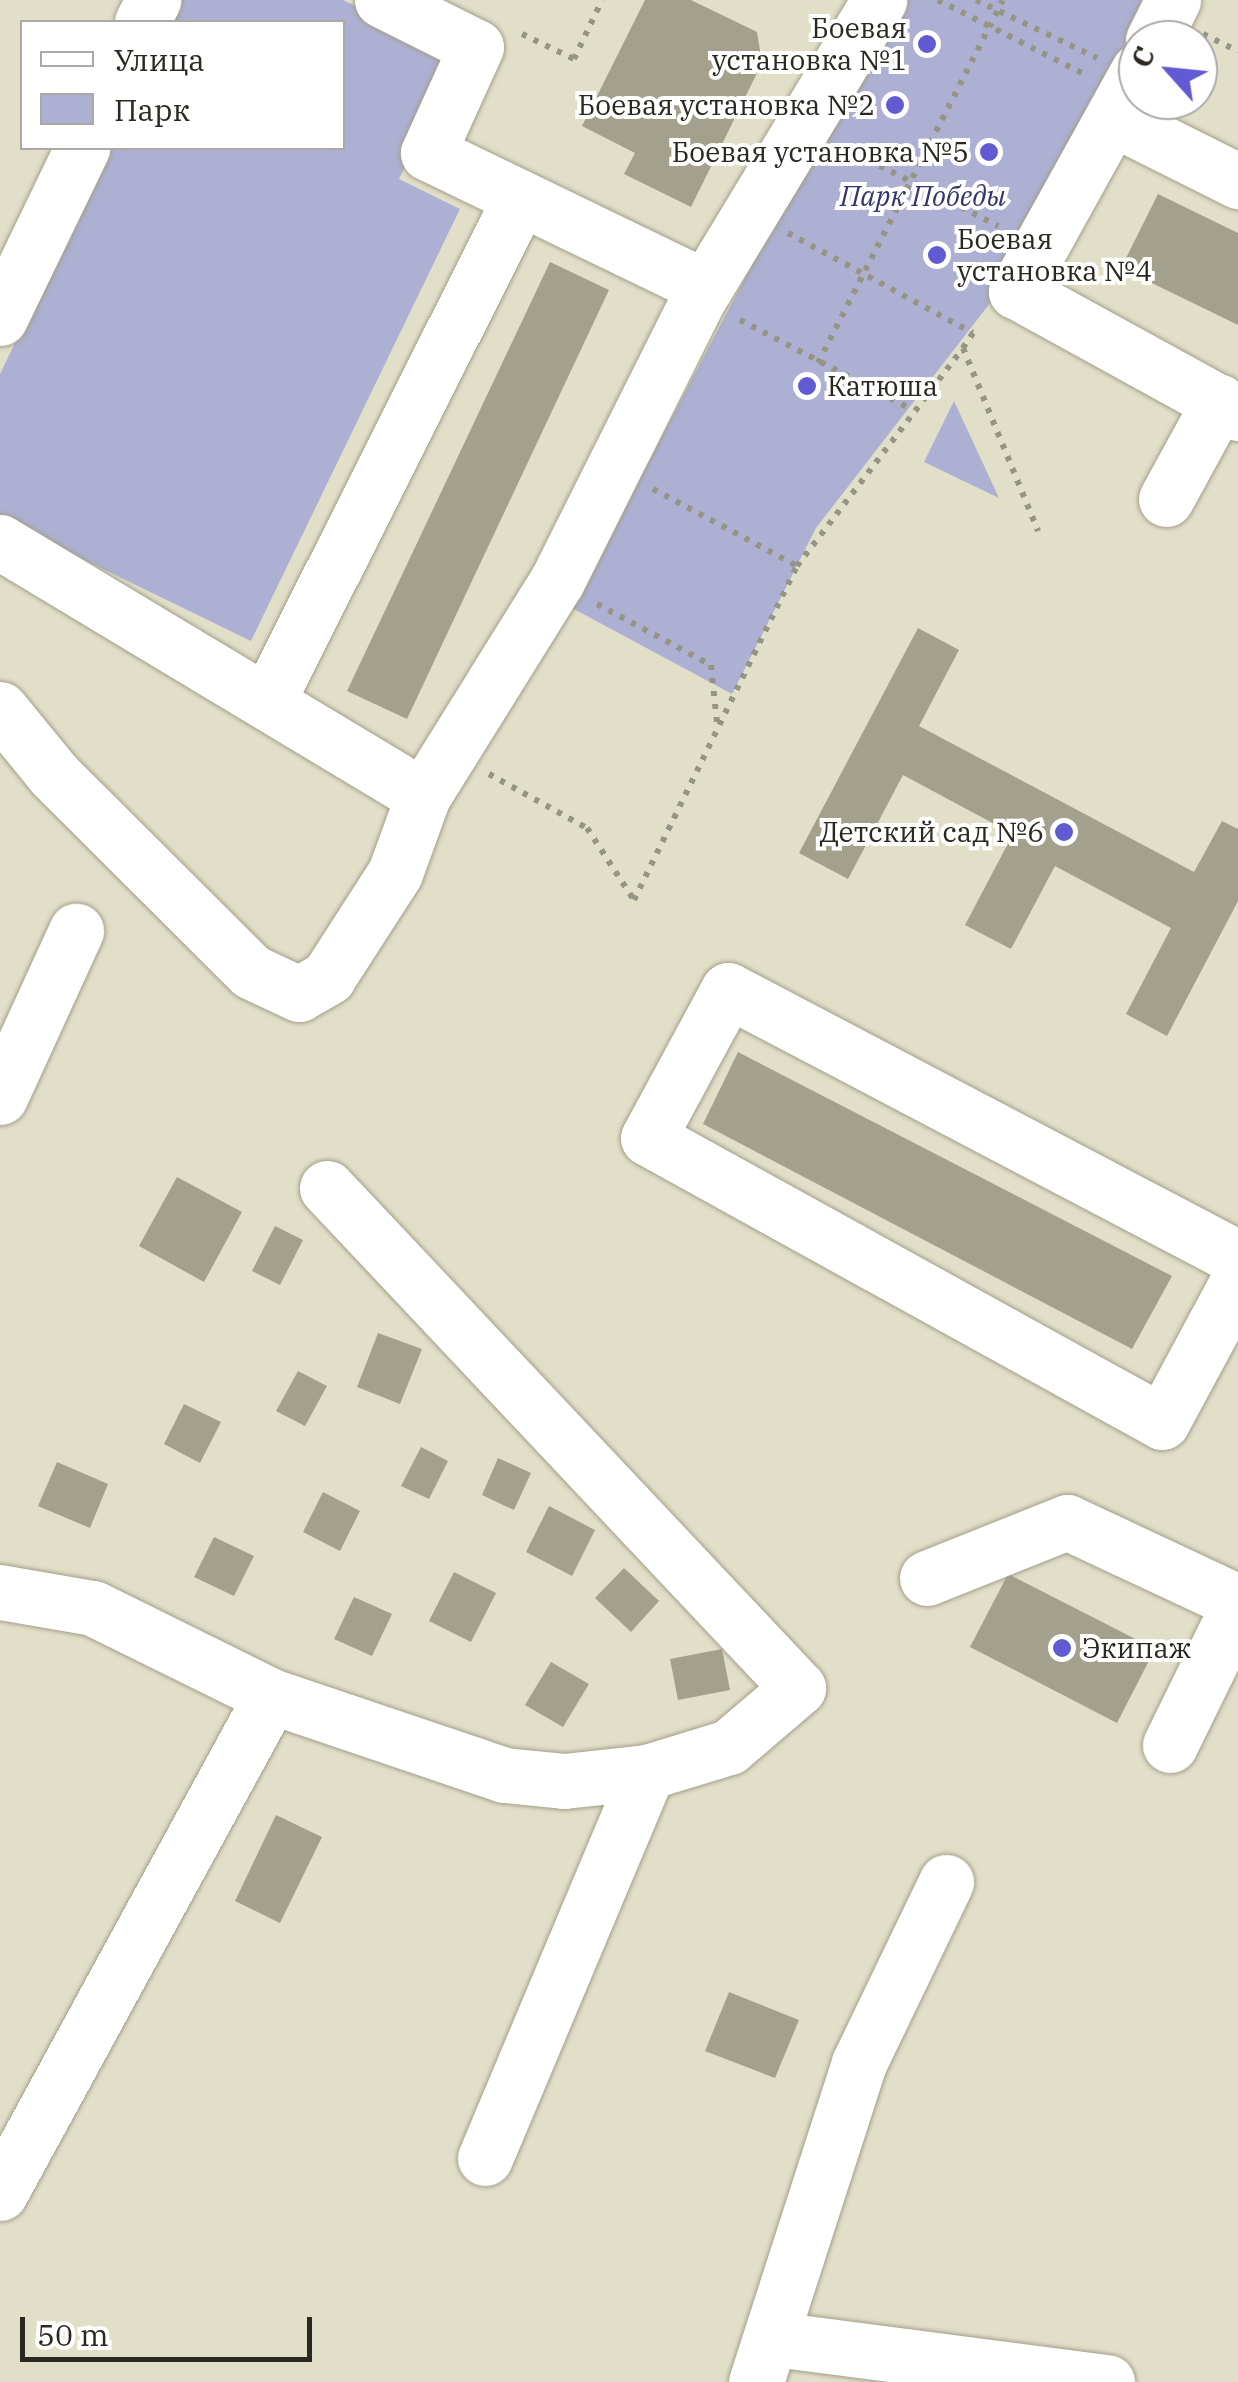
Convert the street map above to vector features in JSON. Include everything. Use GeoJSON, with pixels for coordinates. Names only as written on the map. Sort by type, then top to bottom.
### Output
{"type":"FeatureCollection","features":[{"type":"Feature","properties":{"kind":"street"},"geometry":{"type":"LineString","coordinates":[[382,0],[476,47],[428,153],[701,294]]}},
{"type":"Feature","properties":{"kind":"street"},"geometry":{"type":"LineString","coordinates":[[0,709],[54,775],[252,972],[299,994],[328,978],[395,873],[438,775],[557,581],[701,294],[804,127],[873,2]]}},
{"type":"Feature","properties":{"kind":"street"},"geometry":{"type":"LineString","coordinates":[[1166,499],[1228,408],[1016,292],[1112,82],[1238,181]]}},
{"type":"Feature","properties":{"kind":"street"},"geometry":{"type":"LineString","coordinates":[[0,318],[81,150]]}},
{"type":"Feature","properties":{"kind":"street"},"geometry":{"type":"LineString","coordinates":[[268,700],[520,198]]}},
{"type":"Feature","properties":{"kind":"street"},"geometry":{"type":"LineString","coordinates":[[0,542],[268,700],[438,775]]}},
{"type":"Feature","properties":{"kind":"street"},"geometry":{"type":"LineString","coordinates":[[0,1097],[76,932]]}},
{"type":"Feature","properties":{"kind":"street"},"geometry":{"type":"LineString","coordinates":[[1238,1258],[728,990],[648,1138],[1162,1422],[1238,1281]]}},
{"type":"Feature","properties":{"kind":"street"},"geometry":{"type":"LineString","coordinates":[[0,1592],[93,1608],[271,1696],[504,1775],[564,1781],[647,1772],[730,1747],[798,1688],[326,1188]]}},
{"type":"Feature","properties":{"kind":"street"},"geometry":{"type":"LineString","coordinates":[[927,1578],[1066,1522],[1238,1604],[1170,1745]]}},
{"type":"Feature","properties":{"kind":"street"},"geometry":{"type":"LineString","coordinates":[[0,2193],[271,1696]]}},
{"type":"Feature","properties":{"kind":"street"},"geometry":{"type":"LineString","coordinates":[[485,2158],[647,1772]]}},
{"type":"Feature","properties":{"kind":"street"},"geometry":{"type":"LineString","coordinates":[[946,1882],[859,2064],[766,2361],[1108,2382]]}},
{"type":"Feature","properties":{"kind":"path"},"geometry":{"type":"LineString","coordinates":[[476,47],[502,25],[574,59],[602,0]]}},
{"type":"Feature","properties":{"kind":"path"},"geometry":{"type":"LineString","coordinates":[[938,0],[1112,82]]}},
{"type":"Feature","properties":{"kind":"path"},"geometry":{"type":"LineString","coordinates":[[976,0],[1112,82]]}},
{"type":"Feature","properties":{"kind":"path"},"geometry":{"type":"LineString","coordinates":[[818,363],[1002,0]]}},
{"type":"Feature","properties":{"kind":"path"},"geometry":{"type":"LineString","coordinates":[[804,127],[1007,231]]}},
{"type":"Feature","properties":{"kind":"path"},"geometry":{"type":"LineString","coordinates":[[438,775],[587,828],[634,900],[797,566],[911,409],[973,334],[751,214]]}},
{"type":"Feature","properties":{"kind":"path"},"geometry":{"type":"LineString","coordinates":[[701,294],[818,363],[911,409]]}},
{"type":"Feature","properties":{"kind":"path"},"geometry":{"type":"LineString","coordinates":[[963,348],[1038,531]]}},
{"type":"Feature","properties":{"kind":"path"},"geometry":{"type":"LineString","coordinates":[[616,470],[797,566]]}},
{"type":"Feature","properties":{"kind":"path"},"geometry":{"type":"LineString","coordinates":[[557,581],[711,666],[718,724]]}},
{"type":"Feature","properties":{"kind":"green space"},"geometry":{"type":"Polygon","coordinates":[[[181,0],[343,0],[459,56],[399,179],[460,209],[251,641],[0,519],[0,374],[109,150],[345,150],[345,20],[171,20],[181,0]]]}},
{"type":"Feature","properties":{"kind":"green space","name":"Парк Победы"},"geometry":{"type":"Polygon","coordinates":[[[891,0],[1146,0],[1137,20],[1118,20],[1118,60],[1025,258],[816,528],[732,694],[572,608],[891,0]]]}},
{"type":"Feature","properties":{"kind":"green space"},"geometry":{"type":"Polygon","coordinates":[[[954,401],[999,498],[924,462],[954,401]]]}},
{"type":"Feature","properties":{"kind":"building"},"geometry":{"type":"Polygon","coordinates":[[[645,0],[691,0],[757,32],[762,63],[691,207],[624,174],[635,153],[582,126],[645,0]]]}},
{"type":"Feature","properties":{"kind":"building"},"geometry":{"type":"Polygon","coordinates":[[[1158,194],[1238,233],[1238,325],[1121,268],[1158,194]]]}},
{"type":"Feature","properties":{"kind":"building"},"geometry":{"type":"Polygon","coordinates":[[[550,262],[609,290],[407,719],[347,691],[550,262]]]}},
{"type":"Feature","properties":{"kind":"building","name":"Детский сад №6"},"geometry":{"type":"Polygon","coordinates":[[[918,628],[959,650],[919,726],[1194,872],[1222,821],[1238,829],[1238,901],[1167,1036],[1126,1014],[1171,928],[1055,866],[1011,949],[965,925],[1013,834],[903,775],[848,879],[799,853],[918,628]]]}},
{"type":"Feature","properties":{"kind":"building"},"geometry":{"type":"Polygon","coordinates":[[[738,1052],[1172,1276],[1132,1349],[703,1124],[738,1052]]]}},
{"type":"Feature","properties":{"kind":"building"},"geometry":{"type":"Polygon","coordinates":[[[177,1177],[242,1212],[204,1282],[139,1246],[177,1177]]]}},
{"type":"Feature","properties":{"kind":"building"},"geometry":{"type":"Polygon","coordinates":[[[275,1226],[303,1240],[280,1285],[252,1271],[275,1226]]]}},
{"type":"Feature","properties":{"kind":"building"},"geometry":{"type":"Polygon","coordinates":[[[378,1333],[422,1349],[400,1404],[357,1387],[378,1333]]]}},
{"type":"Feature","properties":{"kind":"building"},"geometry":{"type":"Polygon","coordinates":[[[298,1371],[327,1386],[305,1426],[276,1411],[298,1371]]]}},
{"type":"Feature","properties":{"kind":"building"},"geometry":{"type":"Polygon","coordinates":[[[184,1404],[221,1422],[200,1463],[164,1444],[184,1404]]]}},
{"type":"Feature","properties":{"kind":"building"},"geometry":{"type":"Polygon","coordinates":[[[421,1447],[448,1461],[429,1499],[401,1486],[421,1447]]]}},
{"type":"Feature","properties":{"kind":"building"},"geometry":{"type":"Polygon","coordinates":[[[498,1458],[531,1473],[514,1510],[482,1495],[498,1458]]]}},
{"type":"Feature","properties":{"kind":"building"},"geometry":{"type":"Polygon","coordinates":[[[57,1462],[108,1484],[90,1528],[38,1506],[57,1462]]]}},
{"type":"Feature","properties":{"kind":"building"},"geometry":{"type":"Polygon","coordinates":[[[323,1492],[360,1511],[340,1551],[303,1532],[323,1492]]]}},
{"type":"Feature","properties":{"kind":"building"},"geometry":{"type":"Polygon","coordinates":[[[549,1506],[595,1530],[572,1576],[526,1552],[549,1506]]]}},
{"type":"Feature","properties":{"kind":"building"},"geometry":{"type":"Polygon","coordinates":[[[214,1537],[254,1556],[234,1596],[194,1577],[214,1537]]]}},
{"type":"Feature","properties":{"kind":"building"},"geometry":{"type":"Polygon","coordinates":[[[624,1568],[659,1601],[631,1632],[595,1598],[624,1568]]]}},
{"type":"Feature","properties":{"kind":"building"},"geometry":{"type":"Polygon","coordinates":[[[454,1572],[496,1593],[471,1642],[429,1621],[454,1572]]]}},
{"type":"Feature","properties":{"kind":"building","name":"Экипаж"},"geometry":{"type":"Polygon","coordinates":[[[1008,1574],[1155,1649],[1117,1723],[970,1647],[1008,1574]]]}},
{"type":"Feature","properties":{"kind":"building"},"geometry":{"type":"Polygon","coordinates":[[[354,1597],[392,1614],[372,1656],[334,1639],[354,1597]]]}},
{"type":"Feature","properties":{"kind":"building"},"geometry":{"type":"Polygon","coordinates":[[[722,1649],[730,1690],[678,1700],[670,1659],[722,1649]]]}},
{"type":"Feature","properties":{"kind":"building"},"geometry":{"type":"Polygon","coordinates":[[[551,1662],[589,1684],[563,1727],[525,1705],[551,1662]]]}},
{"type":"Feature","properties":{"kind":"building"},"geometry":{"type":"Polygon","coordinates":[[[276,1815],[322,1837],[280,1923],[235,1901],[276,1815]]]}},
{"type":"Feature","properties":{"kind":"building"},"geometry":{"type":"Polygon","coordinates":[[[729,1992],[799,2020],[775,2078],[705,2051],[729,1992]]]}},
{"type":"Feature","properties":{"kind":"place","name":"Боевая установка №1"},"geometry":{"type":"Point","coordinates":[927,44]}},
{"type":"Feature","properties":{"kind":"place","name":"Боевая установка №2"},"geometry":{"type":"Point","coordinates":[895,105]}},
{"type":"Feature","properties":{"kind":"place","name":"Боевая установка №5"},"geometry":{"type":"Point","coordinates":[989,152]}},
{"type":"Feature","properties":{"kind":"place","name":"Боевая установка №4"},"geometry":{"type":"Point","coordinates":[937,255]}},
{"type":"Feature","properties":{"kind":"place","name":"Катюша"},"geometry":{"type":"Point","coordinates":[807,386]}},
{"type":"Feature","properties":{"kind":"place","name":"Детский сад №6"},"geometry":{"type":"Point","coordinates":[1064,832]}},
{"type":"Feature","properties":{"kind":"place","name":"Экипаж"},"geometry":{"type":"Point","coordinates":[1062,1648]}}]}
